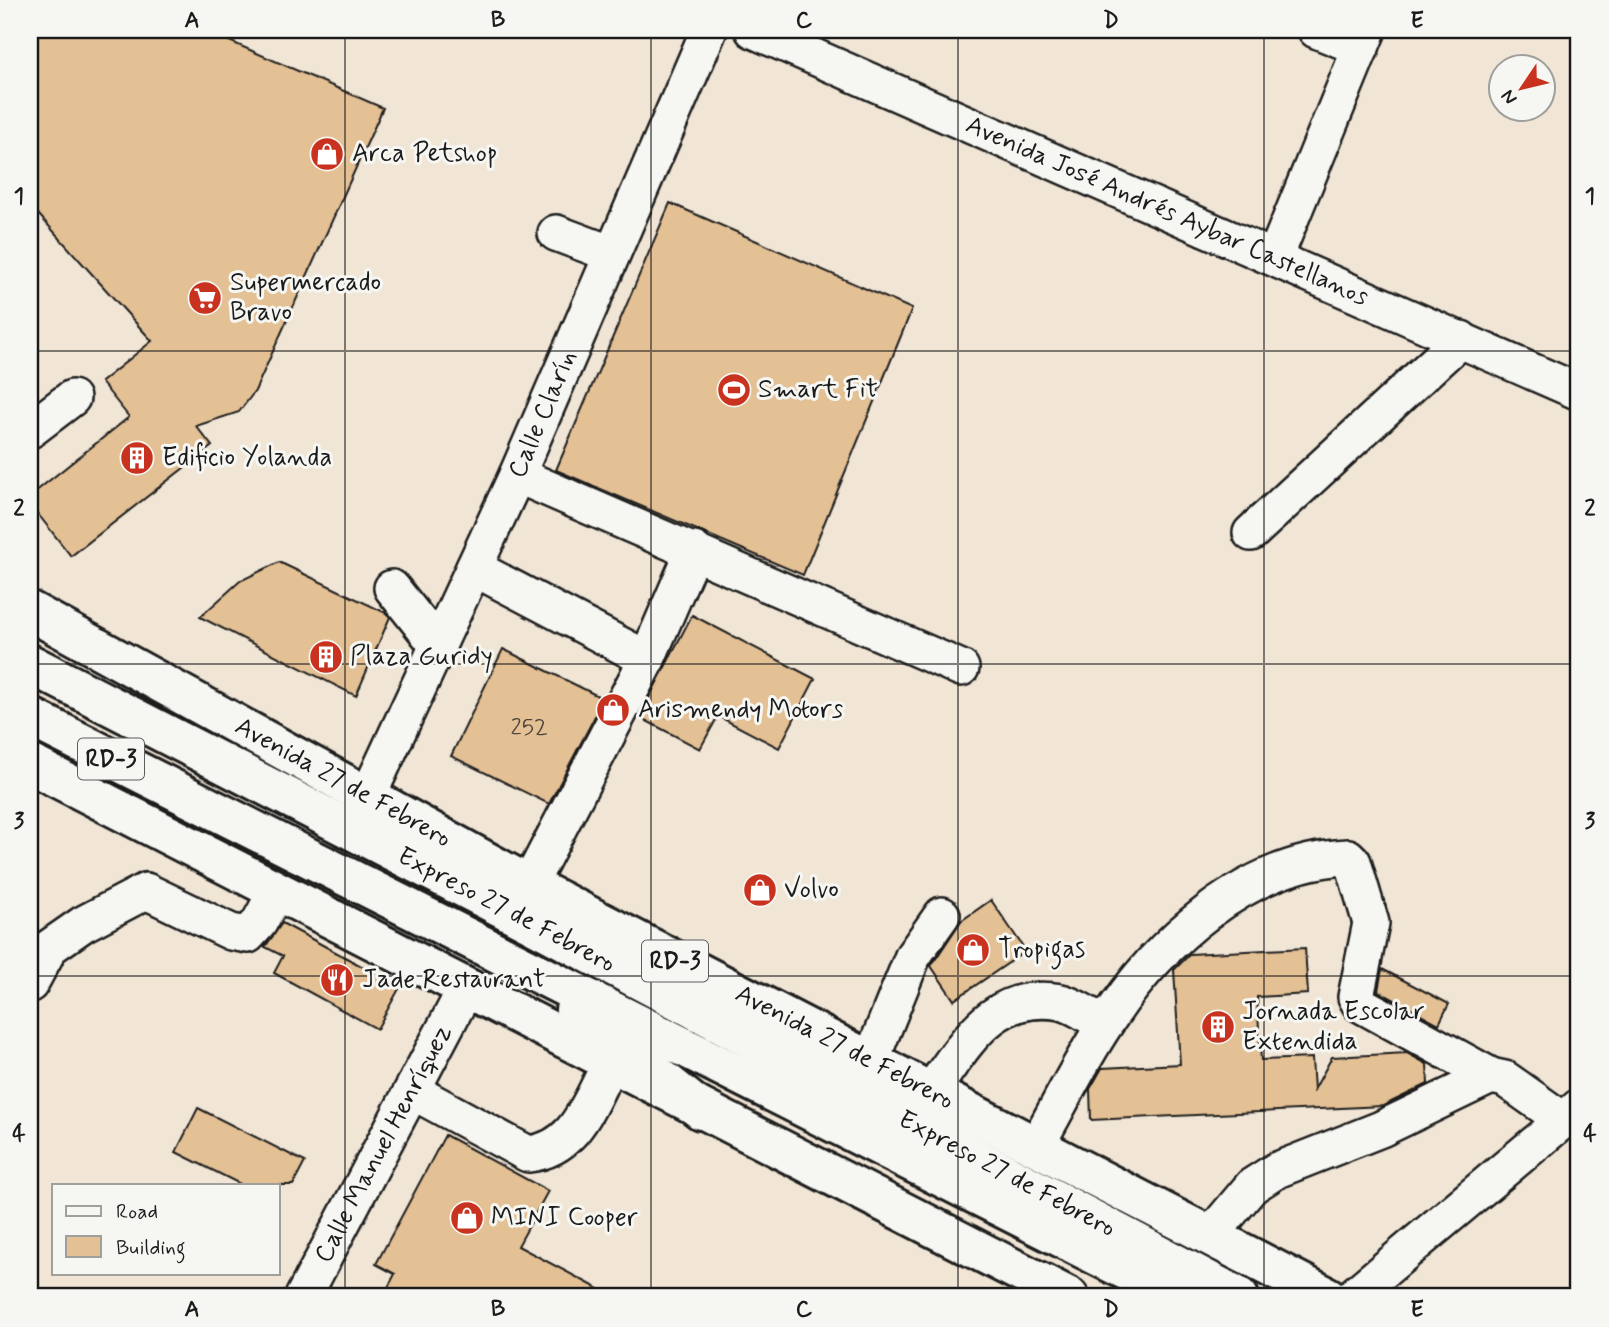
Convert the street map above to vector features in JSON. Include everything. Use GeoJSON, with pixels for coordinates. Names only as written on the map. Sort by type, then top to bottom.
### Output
{"type":"FeatureCollection","features":[{"type":"Feature","properties":{"kind":"main road","name":"Avenida 27 de Febrero"},"geometry":{"type":"LineString","coordinates":[[30,611],[368,796],[530,903],[753,1002],[871,1060],[1328,1297]]}},
{"type":"Feature","properties":{"kind":"main road","name":"Expreso 27 de Febrero"},"geometry":{"type":"LineString","coordinates":[[30,664],[530,903],[1239,1297]]}},
{"type":"Feature","properties":{"kind":"main road","name":"Expreso 27 de Febrero"},"geometry":{"type":"LineString","coordinates":[[30,717],[1179,1297]]}},
{"type":"Feature","properties":{"kind":"main road","name":"RD-3"},"geometry":{"type":"LineString","coordinates":[[30,764],[1069,1297]]}},
{"type":"Feature","properties":{"kind":"main road"},"geometry":{"type":"LineString","coordinates":[[510,958],[701,1110]]}},
{"type":"Feature","properties":{"kind":"street","name":"Calle Clarín"},"geometry":{"type":"LineString","coordinates":[[368,796],[517,475],[709,30]]}},
{"type":"Feature","properties":{"kind":"street","name":"Avenida José Andrés Aybar Castellanos"},"geometry":{"type":"LineString","coordinates":[[753,30],[1579,392]]}},
{"type":"Feature","properties":{"kind":"street"},"geometry":{"type":"LineString","coordinates":[[1275,257],[1365,39],[1316,30]]}},
{"type":"Feature","properties":{"kind":"street"},"geometry":{"type":"LineString","coordinates":[[556,233],[612,254]]}},
{"type":"Feature","properties":{"kind":"street"},"geometry":{"type":"LineString","coordinates":[[1251,533],[1461,339]]}},
{"type":"Feature","properties":{"kind":"street"},"geometry":{"type":"LineString","coordinates":[[30,430],[72,398]]}},
{"type":"Feature","properties":{"kind":"street"},"geometry":{"type":"LineString","coordinates":[[517,475],[961,668]]}},
{"type":"Feature","properties":{"kind":"street"},"geometry":{"type":"LineString","coordinates":[[530,903],[647,659],[694,550]]}},
{"type":"Feature","properties":{"kind":"street"},"geometry":{"type":"LineString","coordinates":[[474,568],[647,659]]}},
{"type":"Feature","properties":{"kind":"street"},"geometry":{"type":"LineString","coordinates":[[392,589],[438,646]]}},
{"type":"Feature","properties":{"kind":"street"},"geometry":{"type":"LineString","coordinates":[[1036,1146],[1105,1024],[1162,952],[1241,887],[1318,858],[1348,857],[1371,923],[1356,997],[1360,1004],[1491,1076],[1505,1079],[1571,1114],[1352,1297]]}},
{"type":"Feature","properties":{"kind":"street"},"geometry":{"type":"LineString","coordinates":[[30,984],[50,947],[83,924],[146,891],[231,932],[248,935],[259,923],[276,892]]}},
{"type":"Feature","properties":{"kind":"street"},"geometry":{"type":"LineString","coordinates":[[871,1060],[913,956],[942,915]]}},
{"type":"Feature","properties":{"kind":"street","name":"Calle Manuel Henríquez"},"geometry":{"type":"LineString","coordinates":[[303,1297],[465,989]]}},
{"type":"Feature","properties":{"kind":"street"},"geometry":{"type":"LineString","coordinates":[[931,1091],[985,1019],[1018,1002],[1063,1002],[1105,1024]]}},
{"type":"Feature","properties":{"kind":"street"},"geometry":{"type":"LineString","coordinates":[[412,1091],[528,1154],[548,1152],[568,1138],[610,1063]]}},
{"type":"Feature","properties":{"kind":"street"},"geometry":{"type":"LineString","coordinates":[[1210,1236],[1252,1186],[1277,1170],[1381,1129],[1491,1076]]}},
{"type":"Feature","properties":{"kind":"building","name":"Supermercado Bravo"},"geometry":{"type":"Polygon","coordinates":[[[30,30],[204,30],[383,108],[255,391],[239,412],[196,426],[212,446],[71,556],[30,504],[30,496],[129,417],[101,382],[152,341],[30,205],[30,30]]]}},
{"type":"Feature","properties":{"kind":"building","name":"Smart Fit"},"geometry":{"type":"Polygon","coordinates":[[[670,203],[912,309],[803,575],[556,470],[670,203]]]}},
{"type":"Feature","properties":{"kind":"building","name":"Plaza Guridy"},"geometry":{"type":"Polygon","coordinates":[[[279,562],[390,617],[356,696],[200,617],[240,581],[279,562]]]}},
{"type":"Feature","properties":{"kind":"building"},"geometry":{"type":"Polygon","coordinates":[[[692,615],[815,679],[779,748],[718,716],[700,749],[639,717],[692,615]]]}},
{"type":"Feature","properties":{"kind":"building"},"geometry":{"type":"Polygon","coordinates":[[[503,649],[604,699],[549,804],[451,756],[503,649]]]}},
{"type":"Feature","properties":{"kind":"building","name":"Tropigas"},"geometry":{"type":"Polygon","coordinates":[[[991,900],[1026,951],[954,1000],[931,966],[961,921],[991,900]]]}},
{"type":"Feature","properties":{"kind":"building","name":"Jade Restaurant"},"geometry":{"type":"Polygon","coordinates":[[[282,923],[400,987],[377,1029],[274,973],[283,956],[265,947],[282,923]]]}},
{"type":"Feature","properties":{"kind":"building","name":"Jornada Escolar Extendida"},"geometry":{"type":"Polygon","coordinates":[[[1305,948],[1308,994],[1257,997],[1261,1060],[1312,1058],[1314,1090],[1332,1057],[1407,1053],[1427,1064],[1428,1084],[1383,1106],[1091,1120],[1090,1089],[1102,1068],[1180,1064],[1174,970],[1190,954],[1305,948]]]}},
{"type":"Feature","properties":{"kind":"building"},"geometry":{"type":"Polygon","coordinates":[[[1382,969],[1449,1004],[1439,1024],[1378,991],[1382,969]]]}},
{"type":"Feature","properties":{"kind":"building"},"geometry":{"type":"Polygon","coordinates":[[[198,1108],[305,1162],[293,1185],[240,1184],[176,1152],[198,1108]]]}},
{"type":"Feature","properties":{"kind":"building","name":"MINI Cooper"},"geometry":{"type":"Polygon","coordinates":[[[445,1135],[548,1191],[518,1246],[614,1297],[383,1297],[395,1274],[376,1264],[445,1135]]]}},
{"type":"Feature","properties":{"kind":"place","name":"Arca Petshop"},"geometry":{"type":"Point","coordinates":[327,154]}},
{"type":"Feature","properties":{"kind":"place","name":"Supermercado Bravo"},"geometry":{"type":"Point","coordinates":[205,298]}},
{"type":"Feature","properties":{"kind":"place","name":"Smart Fit"},"geometry":{"type":"Point","coordinates":[734,390]}},
{"type":"Feature","properties":{"kind":"place","name":"Edificio Yolanda"},"geometry":{"type":"Point","coordinates":[137,458]}},
{"type":"Feature","properties":{"kind":"place","name":"Plaza Guridy"},"geometry":{"type":"Point","coordinates":[326,657]}},
{"type":"Feature","properties":{"kind":"place","name":"Arismendy Motors"},"geometry":{"type":"Point","coordinates":[613,710]}},
{"type":"Feature","properties":{"kind":"place","name":"Volvo"},"geometry":{"type":"Point","coordinates":[760,890]}},
{"type":"Feature","properties":{"kind":"place","name":"Tropigas"},"geometry":{"type":"Point","coordinates":[973,950]}},
{"type":"Feature","properties":{"kind":"place","name":"Jade Restaurant"},"geometry":{"type":"Point","coordinates":[337,980]}},
{"type":"Feature","properties":{"kind":"place","name":"Jornada Escolar Extendida"},"geometry":{"type":"Point","coordinates":[1218,1027]}},
{"type":"Feature","properties":{"kind":"place","name":"MINI Cooper"},"geometry":{"type":"Point","coordinates":[467,1218]}}]}
